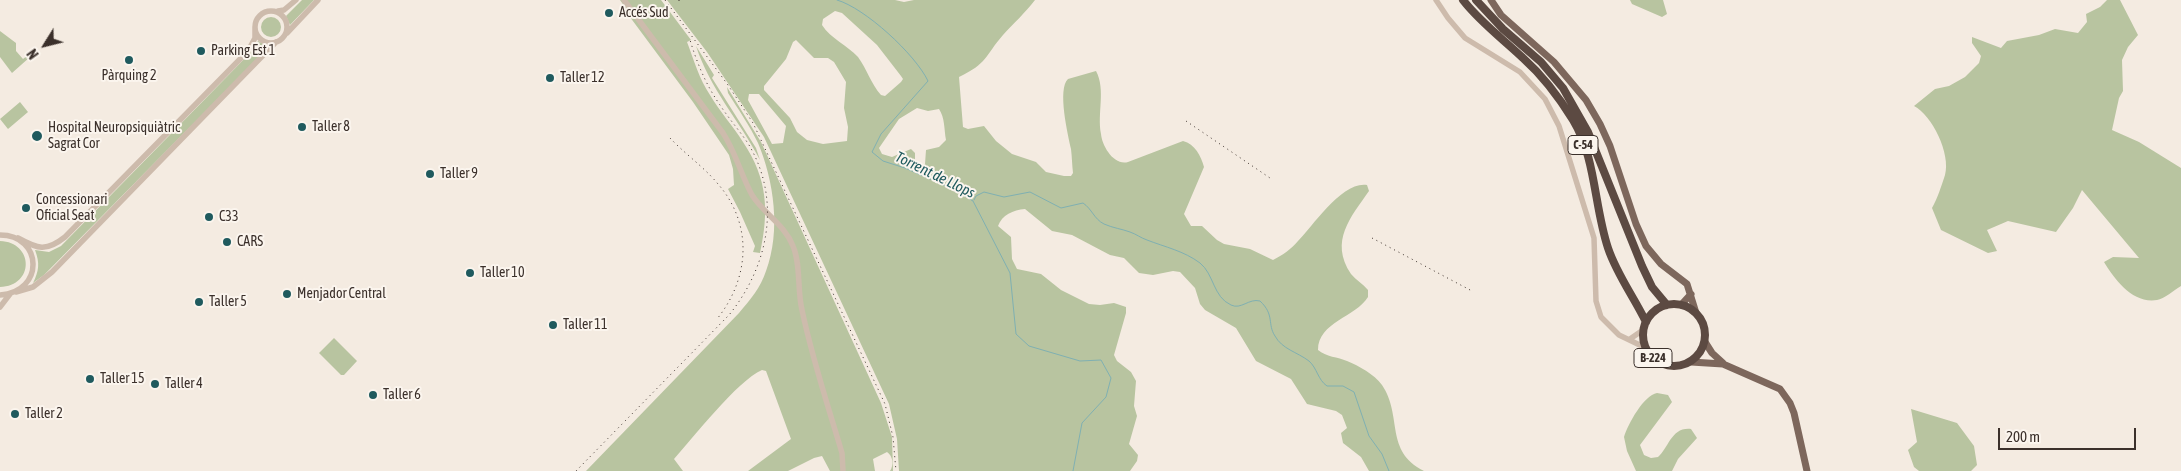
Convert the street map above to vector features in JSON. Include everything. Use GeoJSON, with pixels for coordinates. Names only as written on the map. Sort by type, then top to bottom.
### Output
{"type":"FeatureCollection","features":[{"type":"Feature","properties":{"kind":"highway","name":"C-54"},"geometry":{"type":"LineString","coordinates":[[1463,0],[1487,26],[1543,77],[1574,122],[1589,162],[1601,224],[1608,249],[1618,272],[1646,322]]}},
{"type":"Feature","properties":{"kind":"highway","name":"C-54"},"geometry":{"type":"LineString","coordinates":[[1476,0],[1503,30],[1541,62],[1563,88],[1588,132],[1642,266],[1652,287],[1666,305]]}},
{"type":"Feature","properties":{"kind":"highway","name":"B-224"},"geometry":{"type":"LineString","coordinates":[[1666,305],[1658,308],[1646,322],[1643,330],[1646,348],[1657,362],[1665,365],[1683,366],[1698,357],[1705,342],[1704,326],[1696,313]]}},
{"type":"Feature","properties":{"kind":"highway"},"geometry":{"type":"LineString","coordinates":[[1666,305],[1681,305],[1696,313]]}},
{"type":"Feature","properties":{"kind":"main road","name":"B-224"},"geometry":{"type":"LineString","coordinates":[[1491,0],[1500,15],[1554,62],[1586,100],[1610,146],[1636,224],[1646,246],[1661,264],[1687,284],[1696,313]]}},
{"type":"Feature","properties":{"kind":"main road"},"geometry":{"type":"LineString","coordinates":[[1681,305],[1691,294]]}},
{"type":"Feature","properties":{"kind":"main road","name":"B-224"},"geometry":{"type":"LineString","coordinates":[[1705,342],[1712,353],[1723,364]]}},
{"type":"Feature","properties":{"kind":"main road","name":"B-224"},"geometry":{"type":"LineString","coordinates":[[1691,362],[1723,364],[1776,387],[1787,398],[1794,413],[1807,471]]}},
{"type":"Feature","properties":{"kind":"street"},"geometry":{"type":"LineString","coordinates":[[0,234],[18,238],[33,246],[43,248],[55,245],[248,51],[253,44],[258,17],[267,11],[284,10],[296,0]]}},
{"type":"Feature","properties":{"kind":"street"},"geometry":{"type":"LineString","coordinates":[[0,295],[33,287],[52,272],[318,0]]}},
{"type":"Feature","properties":{"kind":"street"},"geometry":{"type":"LineString","coordinates":[[624,0],[729,143],[758,204],[789,237],[796,255],[801,307],[842,453],[843,471]]}},
{"type":"Feature","properties":{"kind":"street"},"geometry":{"type":"LineString","coordinates":[[1436,0],[1465,38],[1508,63],[1527,78],[1537,88],[1553,113],[1564,140],[1594,238],[1596,301],[1601,317],[1619,335],[1646,348]]}},
{"type":"Feature","properties":{"kind":"street"},"geometry":{"type":"LineString","coordinates":[[273,11],[278,12],[286,20],[287,26],[284,36]]}},
{"type":"Feature","properties":{"kind":"street"},"geometry":{"type":"LineString","coordinates":[[255,27],[258,36],[262,40],[272,43],[276,42]]}},
{"type":"Feature","properties":{"kind":"street"},"geometry":{"type":"LineString","coordinates":[[0,307],[13,293],[25,286],[33,270],[30,252],[18,238]]}},
{"type":"Feature","properties":{"kind":"street"},"geometry":{"type":"LineString","coordinates":[[1630,339],[1643,330]]}},
{"type":"Feature","properties":{"kind":"green space"},"geometry":{"type":"Polygon","coordinates":[[[302,0],[314,0],[290,25],[286,16],[302,0]]]}},
{"type":"Feature","properties":{"kind":"green space"},"geometry":{"type":"Polygon","coordinates":[[[620,0],[661,0],[691,40],[687,42],[703,82],[743,142],[762,183],[765,224],[760,253],[753,252],[755,246],[728,189],[734,185],[733,169],[729,155],[693,102],[624,9],[625,7],[620,0]]]}},
{"type":"Feature","properties":{"kind":"green space"},"geometry":{"type":"Polygon","coordinates":[[[667,0],[895,0],[904,2],[914,0],[1035,0],[1003,35],[985,59],[975,68],[959,77],[963,127],[968,129],[984,126],[996,141],[1012,154],[1036,162],[1046,172],[1071,176],[1073,173],[1071,152],[1063,92],[1068,79],[1096,71],[1101,94],[1101,134],[1106,149],[1110,154],[1118,161],[1128,162],[1183,141],[1191,145],[1199,155],[1204,167],[1184,214],[1191,226],[1202,226],[1224,244],[1250,249],[1273,260],[1293,247],[1338,197],[1357,186],[1367,185],[1369,191],[1345,230],[1342,240],[1342,251],[1351,274],[1368,290],[1368,297],[1355,310],[1324,333],[1318,350],[1356,365],[1379,381],[1388,397],[1399,443],[1404,453],[1412,463],[1424,471],[1369,471],[1361,457],[1343,443],[1341,433],[1347,428],[1342,415],[1336,411],[1307,404],[1291,379],[1256,361],[1236,328],[1205,310],[1200,304],[1195,288],[1180,272],[1173,271],[1153,275],[1139,273],[1124,258],[1110,255],[1072,235],[1052,231],[1025,209],[1008,214],[998,226],[1011,237],[1012,259],[1017,269],[1041,274],[1061,290],[1089,304],[1114,303],[1126,307],[1114,355],[1117,361],[1131,372],[1136,381],[1134,406],[1137,416],[1129,444],[1138,455],[1137,461],[1130,471],[899,471],[897,439],[889,404],[764,137],[707,52],[667,0]],[[835,11],[823,19],[822,25],[826,30],[858,57],[881,95],[885,96],[901,82],[903,79],[877,45],[842,13],[835,11]],[[796,40],[793,42],[786,59],[764,86],[764,90],[790,118],[797,132],[807,140],[823,144],[847,141],[848,127],[844,108],[846,82],[834,62],[828,58],[814,58],[796,40]],[[749,94],[748,100],[772,144],[783,143],[786,126],[759,94],[749,94]],[[917,108],[899,119],[879,148],[882,154],[892,157],[911,149],[915,153],[915,160],[923,166],[925,164],[926,150],[939,147],[946,140],[941,112],[939,109],[928,111],[917,108]]]}},
{"type":"Feature","properties":{"kind":"green space"},"geometry":{"type":"Polygon","coordinates":[[[1630,0],[1663,0],[1667,14],[1662,17],[1632,4],[1630,0]]]}},
{"type":"Feature","properties":{"kind":"green space"},"geometry":{"type":"Polygon","coordinates":[[[2107,0],[2120,0],[2138,35],[2128,47],[2122,60],[2123,91],[2119,98],[2112,130],[2139,142],[2181,168],[2181,286],[2157,300],[2140,298],[2133,294],[2119,283],[2108,269],[2104,262],[2113,257],[2139,258],[2082,190],[2073,208],[2056,232],[2008,221],[1987,230],[1997,251],[1988,253],[1941,230],[1932,208],[1945,175],[1946,166],[1943,146],[1933,126],[1921,111],[1914,106],[1935,89],[1949,86],[1965,77],[1979,63],[1981,56],[1972,43],[1972,37],[2001,48],[2007,41],[2039,35],[2055,29],[2078,33],[2087,22],[2086,14],[2100,7],[2107,0]]]}},
{"type":"Feature","properties":{"kind":"green space"},"geometry":{"type":"Polygon","coordinates":[[[271,17],[278,20],[281,27],[278,34],[271,37],[264,34],[261,27],[264,20],[271,17]]]}},
{"type":"Feature","properties":{"kind":"green space"},"geometry":{"type":"Polygon","coordinates":[[[0,31],[16,43],[16,51],[23,59],[28,55],[30,57],[12,73],[0,57],[0,31]]]}},
{"type":"Feature","properties":{"kind":"green space"},"geometry":{"type":"Polygon","coordinates":[[[258,41],[266,45],[261,55],[44,275],[33,283],[38,267],[35,250],[49,252],[61,246],[254,49],[258,41]]]}},
{"type":"Feature","properties":{"kind":"green space"},"geometry":{"type":"Polygon","coordinates":[[[696,46],[714,75],[712,78],[756,148],[760,160],[709,76],[696,46]]]}},
{"type":"Feature","properties":{"kind":"green space"},"geometry":{"type":"Polygon","coordinates":[[[727,87],[761,142],[881,403],[892,437],[893,471],[890,471],[892,461],[891,456],[887,452],[873,459],[875,471],[830,471],[822,456],[788,471],[748,471],[791,439],[766,371],[762,370],[752,376],[728,397],[674,459],[683,471],[586,471],[739,313],[755,293],[764,277],[771,256],[773,239],[774,206],[772,190],[758,143],[728,93],[727,87]]]}},
{"type":"Feature","properties":{"kind":"green space"},"geometry":{"type":"Polygon","coordinates":[[[20,102],[28,112],[8,129],[0,119],[20,102]]]}},
{"type":"Feature","properties":{"kind":"green space"},"geometry":{"type":"Polygon","coordinates":[[[0,241],[11,243],[19,248],[26,264],[20,280],[11,285],[0,287],[0,241]]]}},
{"type":"Feature","properties":{"kind":"green space"},"geometry":{"type":"Polygon","coordinates":[[[334,338],[357,361],[344,375],[341,375],[319,353],[334,338]]]}},
{"type":"Feature","properties":{"kind":"green space"},"geometry":{"type":"Polygon","coordinates":[[[1657,393],[1668,395],[1672,402],[1640,445],[1644,455],[1651,458],[1658,457],[1671,439],[1684,429],[1691,429],[1697,438],[1678,459],[1672,471],[1636,471],[1627,451],[1624,437],[1642,404],[1657,393]]]}},
{"type":"Feature","properties":{"kind":"green space"},"geometry":{"type":"Polygon","coordinates":[[[1911,409],[1957,423],[1974,446],[1977,465],[1971,471],[1919,471],[1914,467],[1908,450],[1917,442],[1911,409]]]}},
{"type":"Feature","properties":{"kind":"waterway","name":"Torrent de Llops"},"geometry":{"type":"LineString","coordinates":[[837,0],[861,12],[888,33],[912,58],[928,81],[881,134],[872,152],[883,161],[905,168],[953,189],[973,201],[1010,273],[1016,334],[1029,346],[1080,361],[1101,360],[1111,378],[1106,397],[1082,423],[1073,471]]}},
{"type":"Feature","properties":{"kind":"waterway"},"geometry":{"type":"LineString","coordinates":[[974,200],[976,196],[984,192],[1004,197],[1030,192],[1061,208],[1083,203],[1104,224],[1181,252],[1200,263],[1205,268],[1221,297],[1231,305],[1238,306],[1252,301],[1260,301],[1268,311],[1273,332],[1282,344],[1309,361],[1327,386],[1343,386],[1354,392],[1369,436],[1382,454],[1389,471]]}},
{"type":"Feature","properties":{"kind":"railway"},"geometry":{"type":"LineString","coordinates":[[665,0],[728,85],[753,123],[885,404],[893,437],[896,471]]}},
{"type":"Feature","properties":{"kind":"railway"},"geometry":{"type":"LineString","coordinates":[[576,471],[729,315],[753,276],[761,255],[766,233],[767,211],[765,188],[759,166],[749,145],[710,90],[690,40]]}},
{"type":"Feature","properties":{"kind":"railway"},"geometry":{"type":"LineString","coordinates":[[1186,121],[1270,178]]}},
{"type":"Feature","properties":{"kind":"railway"},"geometry":{"type":"LineString","coordinates":[[670,138],[718,184],[737,216],[742,233],[741,269],[728,303],[717,319]]}},
{"type":"Feature","properties":{"kind":"railway"},"geometry":{"type":"LineString","coordinates":[[1372,238],[1472,291]]}},
{"type":"Feature","properties":{"kind":"place","name":"Accés Sud"},"geometry":{"type":"Point","coordinates":[609,13]}},
{"type":"Feature","properties":{"kind":"place","name":"Parking Est 1"},"geometry":{"type":"Point","coordinates":[201,51]}},
{"type":"Feature","properties":{"kind":"place","name":"Pàrquing 2"},"geometry":{"type":"Point","coordinates":[129,60]}},
{"type":"Feature","properties":{"kind":"place","name":"Taller 12"},"geometry":{"type":"Point","coordinates":[550,78]}},
{"type":"Feature","properties":{"kind":"place","name":"Taller 8"},"geometry":{"type":"Point","coordinates":[302,127]}},
{"type":"Feature","properties":{"kind":"place","name":"Hospital Neuropsiquiàtric Sagrat Cor"},"geometry":{"type":"Point","coordinates":[37,136]}},
{"type":"Feature","properties":{"kind":"place","name":"Taller 9"},"geometry":{"type":"Point","coordinates":[430,174]}},
{"type":"Feature","properties":{"kind":"place","name":"Concessionari Oficial Seat"},"geometry":{"type":"Point","coordinates":[26,208]}},
{"type":"Feature","properties":{"kind":"place","name":"C33"},"geometry":{"type":"Point","coordinates":[209,217]}},
{"type":"Feature","properties":{"kind":"place","name":"CARS"},"geometry":{"type":"Point","coordinates":[227,242]}},
{"type":"Feature","properties":{"kind":"place","name":"Taller 10"},"geometry":{"type":"Point","coordinates":[470,273]}},
{"type":"Feature","properties":{"kind":"place","name":"Menjador Central"},"geometry":{"type":"Point","coordinates":[287,294]}},
{"type":"Feature","properties":{"kind":"place","name":"Taller 5"},"geometry":{"type":"Point","coordinates":[199,302]}},
{"type":"Feature","properties":{"kind":"place","name":"Taller 11"},"geometry":{"type":"Point","coordinates":[553,325]}},
{"type":"Feature","properties":{"kind":"place","name":"Taller 15"},"geometry":{"type":"Point","coordinates":[90,379]}},
{"type":"Feature","properties":{"kind":"place","name":"Taller 4"},"geometry":{"type":"Point","coordinates":[155,384]}},
{"type":"Feature","properties":{"kind":"place","name":"Taller 6"},"geometry":{"type":"Point","coordinates":[373,395]}},
{"type":"Feature","properties":{"kind":"place","name":"Taller 2"},"geometry":{"type":"Point","coordinates":[15,414]}}]}
